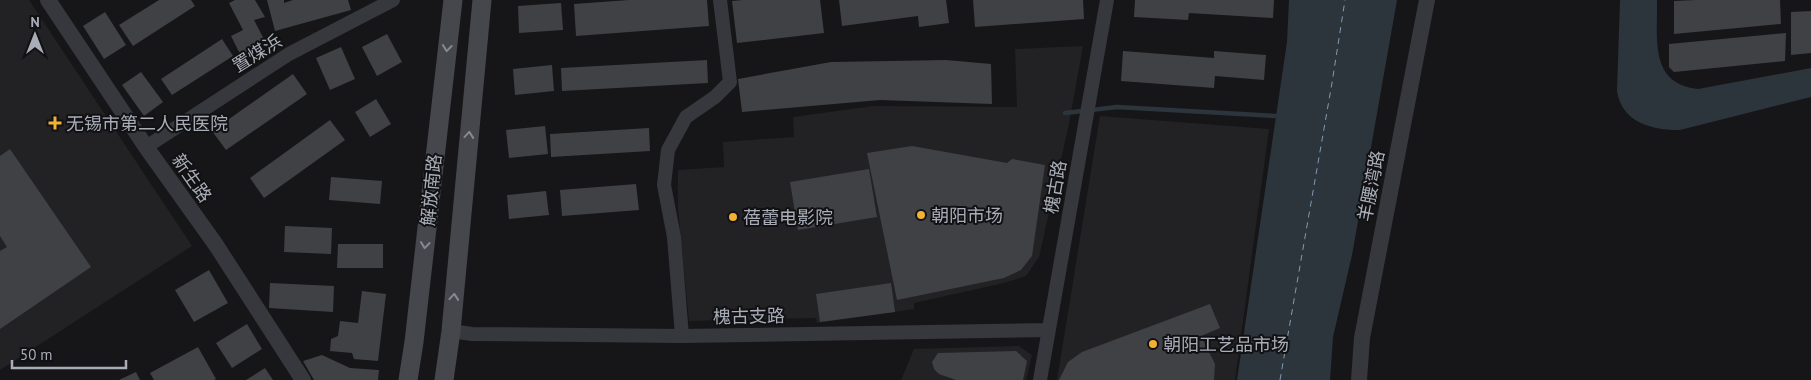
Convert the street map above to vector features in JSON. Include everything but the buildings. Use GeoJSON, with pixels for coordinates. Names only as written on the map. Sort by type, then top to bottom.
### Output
{"type":"FeatureCollection","features":[{"type":"Feature","properties":{"kind":"main road","name":"解放南路"},"geometry":{"type":"LineString","coordinates":[[408,380],[453,0]]}},
{"type":"Feature","properties":{"kind":"main road","name":"解放南路"},"geometry":{"type":"LineString","coordinates":[[444,380],[451,331],[482,0]]}},
{"type":"Feature","properties":{"kind":"street","name":"新生路"},"geometry":{"type":"LineString","coordinates":[[48,0],[146,147],[216,245],[303,380]]}},
{"type":"Feature","properties":{"kind":"street","name":"置煤浜"},"geometry":{"type":"LineString","coordinates":[[146,147],[289,54],[393,0]]}},
{"type":"Feature","properties":{"kind":"street"},"geometry":{"type":"LineString","coordinates":[[682,336],[674,237],[664,185],[668,150],[686,117],[715,97],[730,82],[720,0]]}},
{"type":"Feature","properties":{"kind":"street","name":"槐古路"},"geometry":{"type":"LineString","coordinates":[[1040,380],[1106,0]]}},
{"type":"Feature","properties":{"kind":"street","name":"羊腰湾路"},"geometry":{"type":"LineString","coordinates":[[1358,380],[1362,338],[1426,0]]}},
{"type":"Feature","properties":{"kind":"street","name":"槐古支路"},"geometry":{"type":"LineString","coordinates":[[451,331],[472,334],[682,336],[1048,330]]}},
{"type":"Feature","properties":{"kind":"shaded area","name":"无锡市第二人民医院"},"geometry":{"type":"Polygon","coordinates":[[[0,0],[29,0],[192,246],[0,370],[0,0]]]}},
{"type":"Feature","properties":{"kind":"shaded area"},"geometry":{"type":"Polygon","coordinates":[[[1289,0],[1397,0],[1352,255],[1333,337],[1330,380],[1237,380],[1287,42],[1289,0]]]}},
{"type":"Feature","properties":{"kind":"shaded area"},"geometry":{"type":"Polygon","coordinates":[[[1620,0],[1657,0],[1657,43],[1659,56],[1663,68],[1671,78],[1682,85],[1698,89],[1811,68],[1811,97],[1680,130],[1649,126],[1640,122],[1625,111],[1617,91],[1620,0]]]}},
{"type":"Feature","properties":{"kind":"shaded area","name":"朝阳市场"},"geometry":{"type":"Polygon","coordinates":[[[1083,46],[1069,124],[1039,257],[1026,276],[1004,283],[914,303],[914,309],[817,323],[816,318],[689,321],[678,209],[678,170],[724,167],[723,142],[794,137],[793,117],[873,106],[1017,107],[1015,49],[1083,46]]]}},
{"type":"Feature","properties":{"kind":"shaded area"},"geometry":{"type":"Polygon","coordinates":[[[1100,116],[1269,129],[1235,380],[1057,380],[1100,116]]]}},
{"type":"Feature","properties":{"kind":"shaded area"},"geometry":{"type":"Polygon","coordinates":[[[1019,346],[1032,355],[1026,380],[901,380],[914,349],[1019,346]]]}},
{"type":"Feature","properties":{"kind":"waterway"},"geometry":{"type":"LineString","coordinates":[[1065,113],[1117,107],[1276,116]]}},
{"type":"Feature","properties":{"kind":"ferry route"},"geometry":{"type":"LineString","coordinates":[[1280,380],[1345,0]]}},
{"type":"Feature","properties":{"kind":"place","name":"无锡市第二人民医院"},"geometry":{"type":"Point","coordinates":[55,123]}},
{"type":"Feature","properties":{"kind":"place","name":"朝阳市场"},"geometry":{"type":"Point","coordinates":[921,215]}},
{"type":"Feature","properties":{"kind":"place","name":"蓓蕾电影院"},"geometry":{"type":"Point","coordinates":[733,217]}},
{"type":"Feature","properties":{"kind":"place","name":"朝阳工艺品市场"},"geometry":{"type":"Point","coordinates":[1153,344]}}]}
